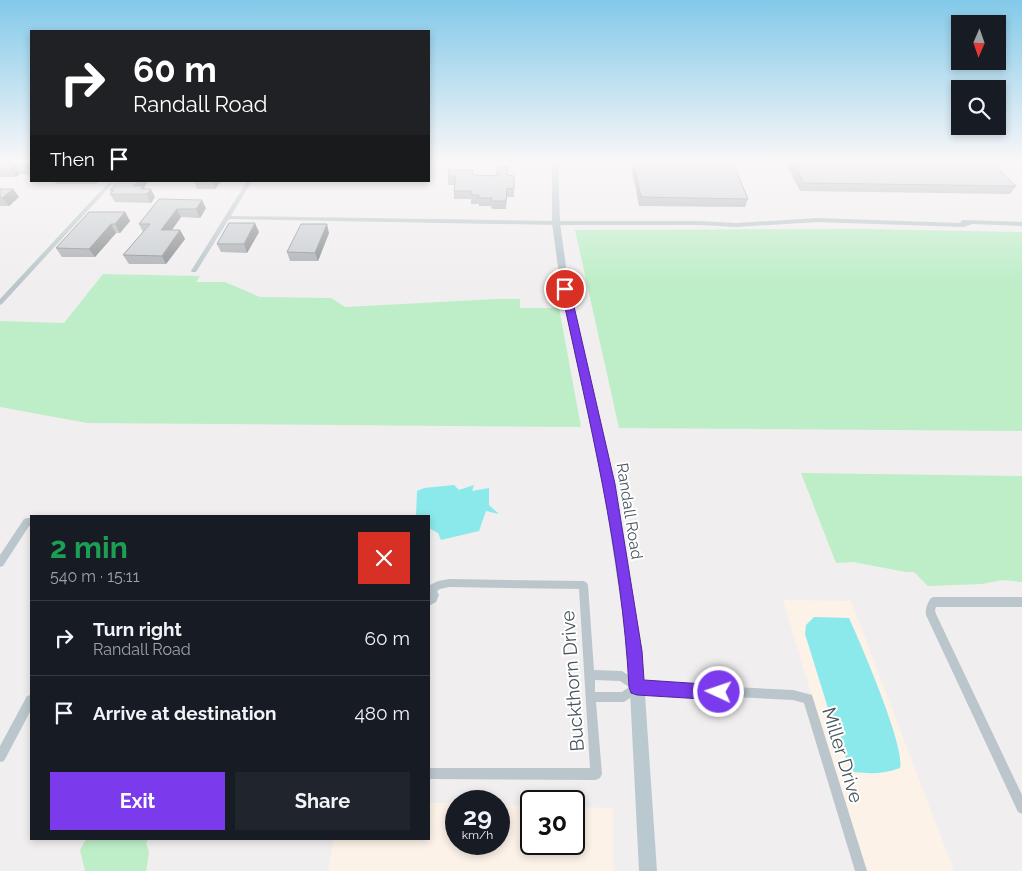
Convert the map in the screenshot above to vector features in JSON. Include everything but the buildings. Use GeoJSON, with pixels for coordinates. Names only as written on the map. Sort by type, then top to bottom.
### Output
{"type":"FeatureCollection","features":[{"type":"Feature","properties":{"kind":"main road","name":"Randall Road"},"geometry":{"type":"LineString","coordinates":[[556,202],[556,223],[565,289],[609,484],[634,651],[648,871]]}},
{"type":"Feature","properties":{"kind":"street"},"geometry":{"type":"LineString","coordinates":[[0,303],[94,202]]}},
{"type":"Feature","properties":{"kind":"street"},"geometry":{"type":"LineString","coordinates":[[194,271],[237,202]]}},
{"type":"Feature","properties":{"kind":"street"},"geometry":{"type":"LineString","coordinates":[[228,216],[556,223],[566,226],[706,228],[727,228],[736,225],[808,220],[964,225],[969,223],[1022,224]]}},
{"type":"Feature","properties":{"kind":"street"},"geometry":{"type":"LineString","coordinates":[[0,563],[29,522]]}},
{"type":"Feature","properties":{"kind":"street","name":"Buckthorn Drive"},"geometry":{"type":"LineString","coordinates":[[430,590],[438,585],[453,583],[583,585],[596,774],[430,774]]}},
{"type":"Feature","properties":{"kind":"street"},"geometry":{"type":"LineString","coordinates":[[430,590],[434,597],[430,601]]}},
{"type":"Feature","properties":{"kind":"street"},"geometry":{"type":"LineString","coordinates":[[1022,602],[933,602],[930,610],[1022,808]]}},
{"type":"Feature","properties":{"kind":"street"},"geometry":{"type":"LineString","coordinates":[[590,675],[622,676],[637,687],[624,697],[591,697]]}},
{"type":"Feature","properties":{"kind":"street","name":"Miller Drive"},"geometry":{"type":"LineString","coordinates":[[637,687],[793,695],[808,699],[861,871]]}},
{"type":"Feature","properties":{"kind":"street"},"geometry":{"type":"LineString","coordinates":[[0,757],[30,702]]}},
{"type":"Feature","properties":{"kind":"shaded area"},"geometry":{"type":"Polygon","coordinates":[[[783,600],[851,601],[954,871],[864,871],[783,600]]]}},
{"type":"Feature","properties":{"kind":"shaded area"},"geometry":{"type":"Polygon","coordinates":[[[430,803],[445,803],[445,855],[510,855],[510,805],[520,806],[520,855],[585,855],[585,807],[613,808],[613,871],[328,871],[334,840],[430,840],[430,803]]]}},
{"type":"Feature","properties":{"kind":"green space"},"geometry":{"type":"Polygon","coordinates":[[[866,229],[1022,232],[1022,431],[619,428],[575,230],[866,229]]]}},
{"type":"Feature","properties":{"kind":"green space"},"geometry":{"type":"Polygon","coordinates":[[[103,274],[200,276],[196,282],[225,282],[260,297],[331,298],[345,307],[520,299],[520,308],[559,308],[581,427],[87,423],[0,407],[0,321],[64,323],[103,274]]]}},
{"type":"Feature","properties":{"kind":"green space"},"geometry":{"type":"Polygon","coordinates":[[[801,473],[1022,476],[1022,582],[1002,580],[982,584],[928,586],[914,572],[853,562],[836,563],[801,473]]]}},
{"type":"Feature","properties":{"kind":"green space"},"geometry":{"type":"Polygon","coordinates":[[[85,840],[148,840],[146,842],[149,853],[146,871],[85,871],[80,850],[85,840]]]}},
{"type":"Feature","properties":{"kind":"water"},"geometry":{"type":"Polygon","coordinates":[[[454,485],[459,490],[474,485],[472,491],[489,488],[489,505],[499,514],[486,511],[479,531],[441,540],[438,533],[430,529],[430,515],[416,515],[417,491],[424,488],[454,485]]]}},
{"type":"Feature","properties":{"kind":"water"},"geometry":{"type":"Polygon","coordinates":[[[814,617],[849,618],[872,671],[889,718],[900,757],[900,768],[866,773],[854,772],[849,765],[843,751],[840,730],[832,721],[805,634],[806,625],[814,617]]]}},
{"type":"Feature","properties":{"kind":"route"},"geometry":{"type":"LineString","coordinates":[[565,289],[609,484],[634,651],[637,687],[719,692]]}}]}
